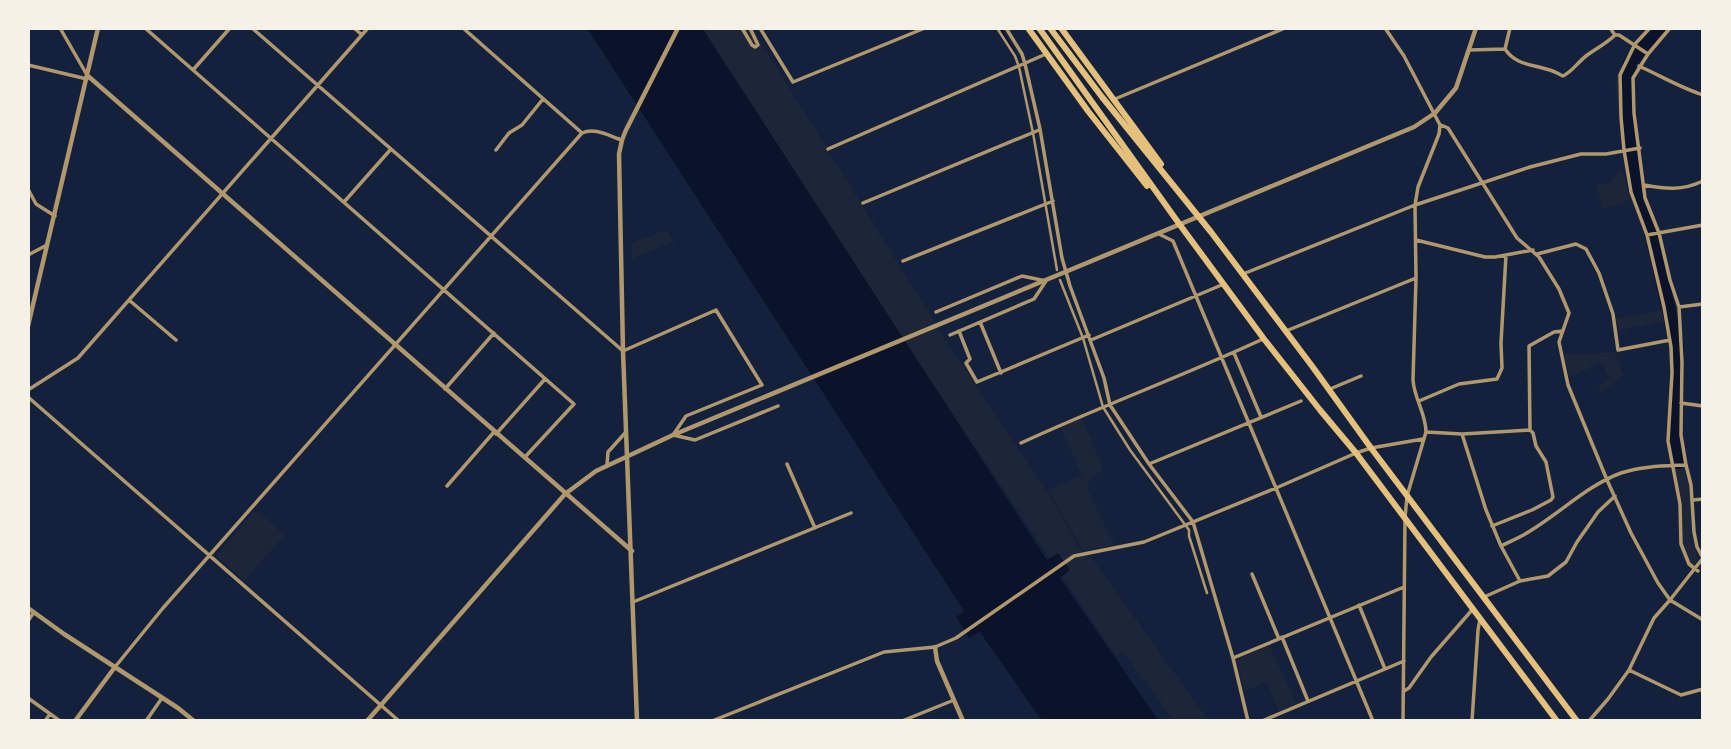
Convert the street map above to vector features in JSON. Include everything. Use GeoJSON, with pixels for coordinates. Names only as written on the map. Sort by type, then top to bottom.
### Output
{"type":"FeatureCollection","features":[{"type":"Feature","properties":{"kind":"main road"},"geometry":{"type":"LineString","coordinates":[[1028,28],[1132,167],[1180,225]]}},
{"type":"Feature","properties":{"kind":"main road"},"geometry":{"type":"LineString","coordinates":[[1039,28],[1264,339],[1356,453],[1558,721]]}},
{"type":"Feature","properties":{"kind":"main road"},"geometry":{"type":"LineString","coordinates":[[1050,28],[1243,274],[1577,721]]}},
{"type":"Feature","properties":{"kind":"main road"},"geometry":{"type":"LineString","coordinates":[[1061,28],[1199,217]]}},
{"type":"Feature","properties":{"kind":"street"},"geometry":{"type":"LineString","coordinates":[[60,28],[87,78],[632,551]]}},
{"type":"Feature","properties":{"kind":"street"},"geometry":{"type":"LineString","coordinates":[[28,326],[99,28]]}},
{"type":"Feature","properties":{"kind":"street"},"geometry":{"type":"LineString","coordinates":[[145,28],[574,404],[524,459]]}},
{"type":"Feature","properties":{"kind":"street"},"geometry":{"type":"LineString","coordinates":[[193,70],[230,28]]}},
{"type":"Feature","properties":{"kind":"street"},"geometry":{"type":"LineString","coordinates":[[252,28],[623,351]]}},
{"type":"Feature","properties":{"kind":"street"},"geometry":{"type":"LineString","coordinates":[[354,28],[362,35]]}},
{"type":"Feature","properties":{"kind":"street"},"geometry":{"type":"LineString","coordinates":[[28,390],[78,358],[368,28]]}},
{"type":"Feature","properties":{"kind":"street"},"geometry":{"type":"LineString","coordinates":[[463,28],[582,133]]}},
{"type":"Feature","properties":{"kind":"street"},"geometry":{"type":"LineString","coordinates":[[637,721],[619,166],[626,130],[678,28]]}},
{"type":"Feature","properties":{"kind":"street"},"geometry":{"type":"LineString","coordinates":[[742,28],[755,47],[758,42],[750,28]]}},
{"type":"Feature","properties":{"kind":"street"},"geometry":{"type":"LineString","coordinates":[[760,28],[793,82],[925,28]]}},
{"type":"Feature","properties":{"kind":"street"},"geometry":{"type":"LineString","coordinates":[[997,28],[1019,67],[1057,270]]}},
{"type":"Feature","properties":{"kind":"street"},"geometry":{"type":"LineString","coordinates":[[1006,28],[1025,64],[1040,129],[1062,258],[1104,378],[1110,405],[1149,464],[1193,522],[1233,658],[1248,721]]}},
{"type":"Feature","properties":{"kind":"street"},"geometry":{"type":"LineString","coordinates":[[1115,99],[1285,28]]}},
{"type":"Feature","properties":{"kind":"street"},"geometry":{"type":"LineString","coordinates":[[1385,28],[1404,56],[1440,125],[1418,187],[1415,205],[1413,380],[1426,432],[1407,496],[1405,518],[1403,721]]}},
{"type":"Feature","properties":{"kind":"street"},"geometry":{"type":"LineString","coordinates":[[367,721],[565,494],[596,471],[673,435],[1404,131],[1435,113],[1456,88],[1476,28]]}},
{"type":"Feature","properties":{"kind":"street"},"geometry":{"type":"LineString","coordinates":[[1510,28],[1505,48],[1510,56],[1523,64],[1549,69],[1563,76],[1615,35]]}},
{"type":"Feature","properties":{"kind":"street"},"geometry":{"type":"LineString","coordinates":[[1610,28],[1615,35],[1646,52]]}},
{"type":"Feature","properties":{"kind":"street"},"geometry":{"type":"LineString","coordinates":[[1589,721],[1629,670],[1654,618],[1698,570],[1702,559],[1694,532],[1691,485],[1681,435],[1682,362],[1679,307],[1652,234],[1631,192],[1626,150],[1620,75],[1650,28]]}},
{"type":"Feature","properties":{"kind":"street"},"geometry":{"type":"LineString","coordinates":[[1671,28],[1646,52],[1633,78],[1634,113],[1643,185],[1670,340],[1672,373],[1668,440],[1680,504],[1681,544],[1689,564],[1698,570]]}},
{"type":"Feature","properties":{"kind":"street"},"geometry":{"type":"LineString","coordinates":[[1469,50],[1505,48]]}},
{"type":"Feature","properties":{"kind":"street"},"geometry":{"type":"LineString","coordinates":[[828,149],[1046,54]]}},
{"type":"Feature","properties":{"kind":"street"},"geometry":{"type":"LineString","coordinates":[[28,65],[87,78]]}},
{"type":"Feature","properties":{"kind":"street"},"geometry":{"type":"LineString","coordinates":[[1639,66],[1683,89],[1703,95]]}},
{"type":"Feature","properties":{"kind":"street"},"geometry":{"type":"LineString","coordinates":[[496,150],[509,133],[522,125],[543,99]]}},
{"type":"Feature","properties":{"kind":"street"},"geometry":{"type":"LineString","coordinates":[[1440,125],[1448,128],[1517,238],[1537,254],[1559,289],[1569,313],[1559,342],[1568,385],[1607,480],[1658,583],[1670,600],[1703,620]]}},
{"type":"Feature","properties":{"kind":"street"},"geometry":{"type":"LineString","coordinates":[[863,203],[1040,129]]}},
{"type":"Feature","properties":{"kind":"street"},"geometry":{"type":"LineString","coordinates":[[75,721],[163,608],[582,133],[593,130],[622,140]]}},
{"type":"Feature","properties":{"kind":"street"},"geometry":{"type":"LineString","coordinates":[[1243,274],[1415,205],[1530,167],[1581,154],[1606,154],[1638,148]]}},
{"type":"Feature","properties":{"kind":"street"},"geometry":{"type":"LineString","coordinates":[[344,202],[391,149]]}},
{"type":"Feature","properties":{"kind":"street"},"geometry":{"type":"LineString","coordinates":[[1643,185],[1678,189],[1689,188],[1703,181]]}},
{"type":"Feature","properties":{"kind":"street"},"geometry":{"type":"LineString","coordinates":[[28,189],[36,204],[55,216]]}},
{"type":"Feature","properties":{"kind":"street"},"geometry":{"type":"LineString","coordinates":[[903,261],[1053,201]]}},
{"type":"Feature","properties":{"kind":"street"},"geometry":{"type":"LineString","coordinates":[[1652,234],[1703,225]]}},
{"type":"Feature","properties":{"kind":"street"},"geometry":{"type":"LineString","coordinates":[[1159,234],[1173,241],[1373,721]]}},
{"type":"Feature","properties":{"kind":"street"},"geometry":{"type":"LineString","coordinates":[[1416,240],[1485,257],[1533,250]]}},
{"type":"Feature","properties":{"kind":"street"},"geometry":{"type":"LineString","coordinates":[[1537,254],[1576,244],[1586,249],[1599,273],[1614,314],[1618,350],[1670,340]]}},
{"type":"Feature","properties":{"kind":"street"},"geometry":{"type":"LineString","coordinates":[[28,255],[47,245]]}},
{"type":"Feature","properties":{"kind":"street"},"geometry":{"type":"LineString","coordinates":[[1419,401],[1459,384],[1497,379],[1502,368],[1506,255]]}},
{"type":"Feature","properties":{"kind":"street"},"geometry":{"type":"LineString","coordinates":[[936,312],[1022,275],[1046,281]]}},
{"type":"Feature","properties":{"kind":"street"},"geometry":{"type":"LineString","coordinates":[[1286,331],[1416,278]]}},
{"type":"Feature","properties":{"kind":"street"},"geometry":{"type":"LineString","coordinates":[[1060,280],[1083,338],[1103,407],[1130,450],[1189,530],[1207,593]]}},
{"type":"Feature","properties":{"kind":"street"},"geometry":{"type":"LineString","coordinates":[[950,335],[1034,299],[1046,281]]}},
{"type":"Feature","properties":{"kind":"street"},"geometry":{"type":"LineString","coordinates":[[959,331],[970,359],[965,363],[977,382],[1224,284]]}},
{"type":"Feature","properties":{"kind":"street"},"geometry":{"type":"LineString","coordinates":[[129,300],[176,340]]}},
{"type":"Feature","properties":{"kind":"street"},"geometry":{"type":"LineString","coordinates":[[1679,307],[1703,304]]}},
{"type":"Feature","properties":{"kind":"street"},"geometry":{"type":"LineString","coordinates":[[623,351],[716,310],[762,385],[686,416],[673,435]]}},
{"type":"Feature","properties":{"kind":"street"},"geometry":{"type":"LineString","coordinates":[[980,322],[1001,373]]}},
{"type":"Feature","properties":{"kind":"street"},"geometry":{"type":"LineString","coordinates":[[1492,526],[1532,510],[1553,497],[1546,462],[1530,430],[1529,346],[1554,332],[1563,331]]}},
{"type":"Feature","properties":{"kind":"street"},"geometry":{"type":"LineString","coordinates":[[445,389],[494,333]]}},
{"type":"Feature","properties":{"kind":"street"},"geometry":{"type":"LineString","coordinates":[[1021,443],[1264,339]]}},
{"type":"Feature","properties":{"kind":"street"},"geometry":{"type":"LineString","coordinates":[[1234,353],[1261,417]]}},
{"type":"Feature","properties":{"kind":"street"},"geometry":{"type":"LineString","coordinates":[[1329,389],[1361,376]]}},
{"type":"Feature","properties":{"kind":"street"},"geometry":{"type":"LineString","coordinates":[[446,486],[545,379]]}},
{"type":"Feature","properties":{"kind":"street"},"geometry":{"type":"LineString","coordinates":[[28,397],[399,721]]}},
{"type":"Feature","properties":{"kind":"street"},"geometry":{"type":"LineString","coordinates":[[1149,464],[1301,401]]}},
{"type":"Feature","properties":{"kind":"street"},"geometry":{"type":"LineString","coordinates":[[1681,403],[1703,406]]}},
{"type":"Feature","properties":{"kind":"street"},"geometry":{"type":"LineString","coordinates":[[673,435],[695,440],[778,405]]}},
{"type":"Feature","properties":{"kind":"street"},"geometry":{"type":"LineString","coordinates":[[1426,432],[1462,434],[1530,430]]}},
{"type":"Feature","properties":{"kind":"street"},"geometry":{"type":"LineString","coordinates":[[607,465],[608,452],[627,432]]}},
{"type":"Feature","properties":{"kind":"street"},"geometry":{"type":"LineString","coordinates":[[1462,434],[1492,526],[1520,582]]}},
{"type":"Feature","properties":{"kind":"street"},"geometry":{"type":"LineString","coordinates":[[712,721],[884,652],[935,647],[956,638],[1074,556],[1144,542],[1356,453],[1423,439]]}},
{"type":"Feature","properties":{"kind":"street"},"geometry":{"type":"LineString","coordinates":[[787,464],[815,528]]}},
{"type":"Feature","properties":{"kind":"street"},"geometry":{"type":"LineString","coordinates":[[1501,546],[1530,531],[1607,480],[1635,469],[1686,465]]}},
{"type":"Feature","properties":{"kind":"street"},"geometry":{"type":"LineString","coordinates":[[1483,598],[1520,582],[1548,576],[1566,562],[1598,512],[1615,496]]}},
{"type":"Feature","properties":{"kind":"street"},"geometry":{"type":"LineString","coordinates":[[1693,500],[1703,499]]}},
{"type":"Feature","properties":{"kind":"street"},"geometry":{"type":"LineString","coordinates":[[633,602],[851,513]]}},
{"type":"Feature","properties":{"kind":"street"},"geometry":{"type":"LineString","coordinates":[[1252,574],[1308,701]]}},
{"type":"Feature","properties":{"kind":"street"},"geometry":{"type":"LineString","coordinates":[[1233,658],[1404,587]]}},
{"type":"Feature","properties":{"kind":"street"},"geometry":{"type":"LineString","coordinates":[[1359,605],[1385,669]]}},
{"type":"Feature","properties":{"kind":"street"},"geometry":{"type":"LineString","coordinates":[[28,608],[194,721]]}},
{"type":"Feature","properties":{"kind":"street"},"geometry":{"type":"LineString","coordinates":[[1404,691],[1474,608]]}},
{"type":"Feature","properties":{"kind":"street"},"geometry":{"type":"LineString","coordinates":[[28,621],[34,612]]}},
{"type":"Feature","properties":{"kind":"street"},"geometry":{"type":"LineString","coordinates":[[1472,721],[1480,617]]}},
{"type":"Feature","properties":{"kind":"street"},"geometry":{"type":"LineString","coordinates":[[935,647],[937,661],[963,721]]}},
{"type":"Feature","properties":{"kind":"street"},"geometry":{"type":"LineString","coordinates":[[1262,721],[1404,661]]}},
{"type":"Feature","properties":{"kind":"street"},"geometry":{"type":"LineString","coordinates":[[1629,670],[1681,695],[1703,689]]}},
{"type":"Feature","properties":{"kind":"street"},"geometry":{"type":"LineString","coordinates":[[28,698],[60,721]]}},
{"type":"Feature","properties":{"kind":"street"},"geometry":{"type":"LineString","coordinates":[[146,721],[162,698]]}},
{"type":"Feature","properties":{"kind":"street"},"geometry":{"type":"LineString","coordinates":[[902,721],[954,700]]}},
{"type":"Feature","properties":{"kind":"street"},"geometry":{"type":"LineString","coordinates":[[45,721],[50,714]]}},
{"type":"Feature","properties":{"kind":"shaded area"},"geometry":{"type":"Polygon","coordinates":[[[587,28],[702,28],[1047,560],[1058,553],[1070,570],[1060,578],[1159,721],[1042,721],[980,632],[969,638],[956,617],[964,611],[587,28]]]}},
{"type":"Feature","properties":{"kind":"shaded area"},"geometry":{"type":"Polygon","coordinates":[[[703,28],[752,28],[942,334],[1047,491],[1084,556],[1091,557],[1209,721],[1174,721],[1123,652],[1116,656],[912,353],[703,28]]]}},
{"type":"Feature","properties":{"kind":"shaded area"},"geometry":{"type":"Polygon","coordinates":[[[1631,47],[1641,56],[1631,87],[1636,141],[1621,144],[1615,81],[1631,47]]]}},
{"type":"Feature","properties":{"kind":"shaded area"},"geometry":{"type":"Polygon","coordinates":[[[1637,154],[1643,201],[1677,308],[1679,446],[1683,462],[1670,464],[1667,423],[1670,369],[1664,322],[1618,330],[1617,319],[1662,310],[1644,229],[1631,199],[1623,157],[1637,154]]]}},
{"type":"Feature","properties":{"kind":"shaded area"},"geometry":{"type":"Polygon","coordinates":[[[1623,171],[1630,200],[1603,209],[1596,185],[1612,182],[1616,174],[1623,171]]]}},
{"type":"Feature","properties":{"kind":"shaded area"},"geometry":{"type":"Polygon","coordinates":[[[665,230],[674,241],[632,259],[632,243],[665,230]]]}},
{"type":"Feature","properties":{"kind":"shaded area"},"geometry":{"type":"Polygon","coordinates":[[[1615,352],[1624,376],[1601,392],[1598,386],[1609,378],[1601,363],[1569,377],[1564,353],[1615,352]]]}},
{"type":"Feature","properties":{"kind":"shaded area"},"geometry":{"type":"Polygon","coordinates":[[[1081,417],[1103,468],[1088,483],[1088,490],[1114,545],[1083,550],[1048,490],[1082,475],[1060,426],[1081,417]]]}},
{"type":"Feature","properties":{"kind":"shaded area"},"geometry":{"type":"Polygon","coordinates":[[[1671,470],[1685,470],[1689,486],[1693,544],[1698,559],[1691,570],[1680,544],[1680,506],[1671,470]]]}},
{"type":"Feature","properties":{"kind":"shaded area"},"geometry":{"type":"Polygon","coordinates":[[[253,513],[260,513],[285,535],[244,581],[218,554],[253,513]]]}},
{"type":"Feature","properties":{"kind":"shaded area"},"geometry":{"type":"Polygon","coordinates":[[[1269,646],[1297,704],[1279,711],[1267,682],[1245,691],[1236,659],[1269,646]]]}},
{"type":"Feature","properties":{"kind":"waterway"},"geometry":{"type":"LineString","coordinates":[[1000,28],[1014,52]]}},
{"type":"Feature","properties":{"kind":"waterway"},"geometry":{"type":"LineString","coordinates":[[1660,28],[1629,65],[1627,83],[1635,187],[1650,227],[1677,346],[1678,462]]}}]}
